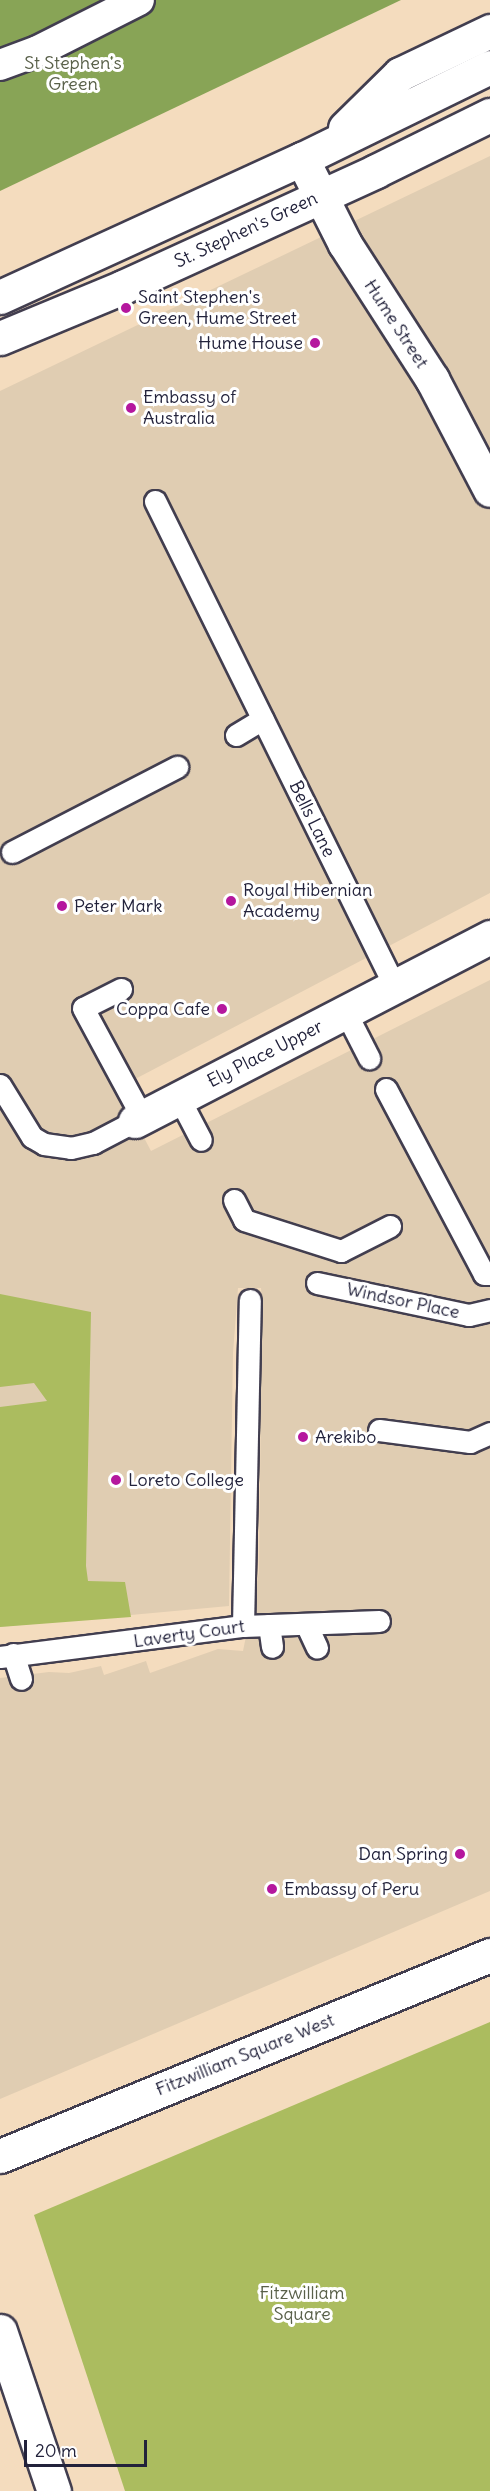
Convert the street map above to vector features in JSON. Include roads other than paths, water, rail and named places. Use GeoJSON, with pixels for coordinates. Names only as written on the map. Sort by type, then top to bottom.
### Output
{"type":"FeatureCollection","features":[{"type":"Feature","properties":{"kind":"street"},"geometry":{"type":"LineString","coordinates":[[0,65],[38,51],[139,0]]}},
{"type":"Feature","properties":{"kind":"street"},"geometry":{"type":"LineString","coordinates":[[315,153],[400,74],[490,31]]}},
{"type":"Feature","properties":{"kind":"street"},"geometry":{"type":"LineString","coordinates":[[0,297],[315,153],[490,68]]}},
{"type":"Feature","properties":{"kind":"street","name":"St. Stephen's Green"},"geometry":{"type":"LineString","coordinates":[[0,338],[134,282],[490,115]]}},
{"type":"Feature","properties":{"kind":"street","name":"Hume Street"},"geometry":{"type":"LineString","coordinates":[[315,153],[319,196],[345,244],[432,379],[490,490]]}},
{"type":"Feature","properties":{"kind":"street","name":"Ely Place Upper"},"geometry":{"type":"LineString","coordinates":[[138,1119],[490,937]]}},
{"type":"Feature","properties":{"kind":"street","name":"Fitzwilliam Square West"},"geometry":{"type":"LineString","coordinates":[[0,2156],[490,1955]]}},
{"type":"Feature","properties":{"kind":"street"},"geometry":{"type":"LineString","coordinates":[[0,2331],[54,2491]]}},
{"type":"Feature","properties":{"kind":"lane","name":"Bells Lane"},"geometry":{"type":"LineString","coordinates":[[154,501],[246,682],[395,987]]}},
{"type":"Feature","properties":{"kind":"lane"},"geometry":{"type":"LineString","coordinates":[[236,735],[263,719]]}},
{"type":"Feature","properties":{"kind":"lane"},"geometry":{"type":"LineString","coordinates":[[12,852],[177,767]]}},
{"type":"Feature","properties":{"kind":"lane"},"geometry":{"type":"LineString","coordinates":[[0,1085],[27,1130],[44,1144],[71,1148],[82,1146],[138,1119],[83,1008],[121,988]]}},
{"type":"Feature","properties":{"kind":"lane"},"geometry":{"type":"LineString","coordinates":[[346,1013],[369,1058]]}},
{"type":"Feature","properties":{"kind":"lane"},"geometry":{"type":"LineString","coordinates":[[386,1089],[484,1274],[490,1274]]}},
{"type":"Feature","properties":{"kind":"lane"},"geometry":{"type":"LineString","coordinates":[[179,1098],[201,1140]]}},
{"type":"Feature","properties":{"kind":"lane"},"geometry":{"type":"LineString","coordinates":[[234,1200],[244,1220],[340,1251],[390,1226]]}},
{"type":"Feature","properties":{"kind":"lane","name":"Windsor Place"},"geometry":{"type":"LineString","coordinates":[[317,1283],[469,1315],[490,1310]]}},
{"type":"Feature","properties":{"kind":"lane"},"geometry":{"type":"LineString","coordinates":[[243,1626],[250,1300]]}},
{"type":"Feature","properties":{"kind":"lane"},"geometry":{"type":"LineString","coordinates":[[379,1430],[470,1442],[490,1433]]}},
{"type":"Feature","properties":{"kind":"lane"},"geometry":{"type":"LineString","coordinates":[[306,1624],[317,1648]]}},
{"type":"Feature","properties":{"kind":"lane","name":"Laverty Court"},"geometry":{"type":"LineString","coordinates":[[7,1655],[108,1645],[243,1626],[306,1624],[369,1627]]}},
{"type":"Feature","properties":{"kind":"lane"},"geometry":{"type":"LineString","coordinates":[[269,1625],[272,1647]]}},
{"type":"Feature","properties":{"kind":"lane"},"geometry":{"type":"LineString","coordinates":[[7,1655],[21,1679]]}},
{"type":"Feature","properties":{"kind":"place","name":"Saint Stephen's Green, Hume Street"},"geometry":{"type":"Point","coordinates":[126,308]}},
{"type":"Feature","properties":{"kind":"place","name":"Hume House"},"geometry":{"type":"Point","coordinates":[315,343]}},
{"type":"Feature","properties":{"kind":"place","name":"Embassy of Australia"},"geometry":{"type":"Point","coordinates":[131,408]}},
{"type":"Feature","properties":{"kind":"place","name":"Royal Hibernian Academy"},"geometry":{"type":"Point","coordinates":[231,901]}},
{"type":"Feature","properties":{"kind":"place","name":"Peter Mark"},"geometry":{"type":"Point","coordinates":[62,906]}},
{"type":"Feature","properties":{"kind":"place","name":"Coppa Cafe"},"geometry":{"type":"Point","coordinates":[222,1009]}},
{"type":"Feature","properties":{"kind":"place","name":"Arekibo"},"geometry":{"type":"Point","coordinates":[303,1437]}},
{"type":"Feature","properties":{"kind":"place","name":"Loreto College"},"geometry":{"type":"Point","coordinates":[116,1480]}},
{"type":"Feature","properties":{"kind":"place","name":"Dan Spring"},"geometry":{"type":"Point","coordinates":[460,1854]}},
{"type":"Feature","properties":{"kind":"place","name":"Embassy of Peru"},"geometry":{"type":"Point","coordinates":[272,1889]}},
{"type":"Feature","properties":{"kind":"park label","name":"St Stephen's Green"},"geometry":{"type":"Point","coordinates":[73,74]}},
{"type":"Feature","properties":{"kind":"park label","name":"Fitzwilliam Square"},"geometry":{"type":"Point","coordinates":[302,2304]}}]}
